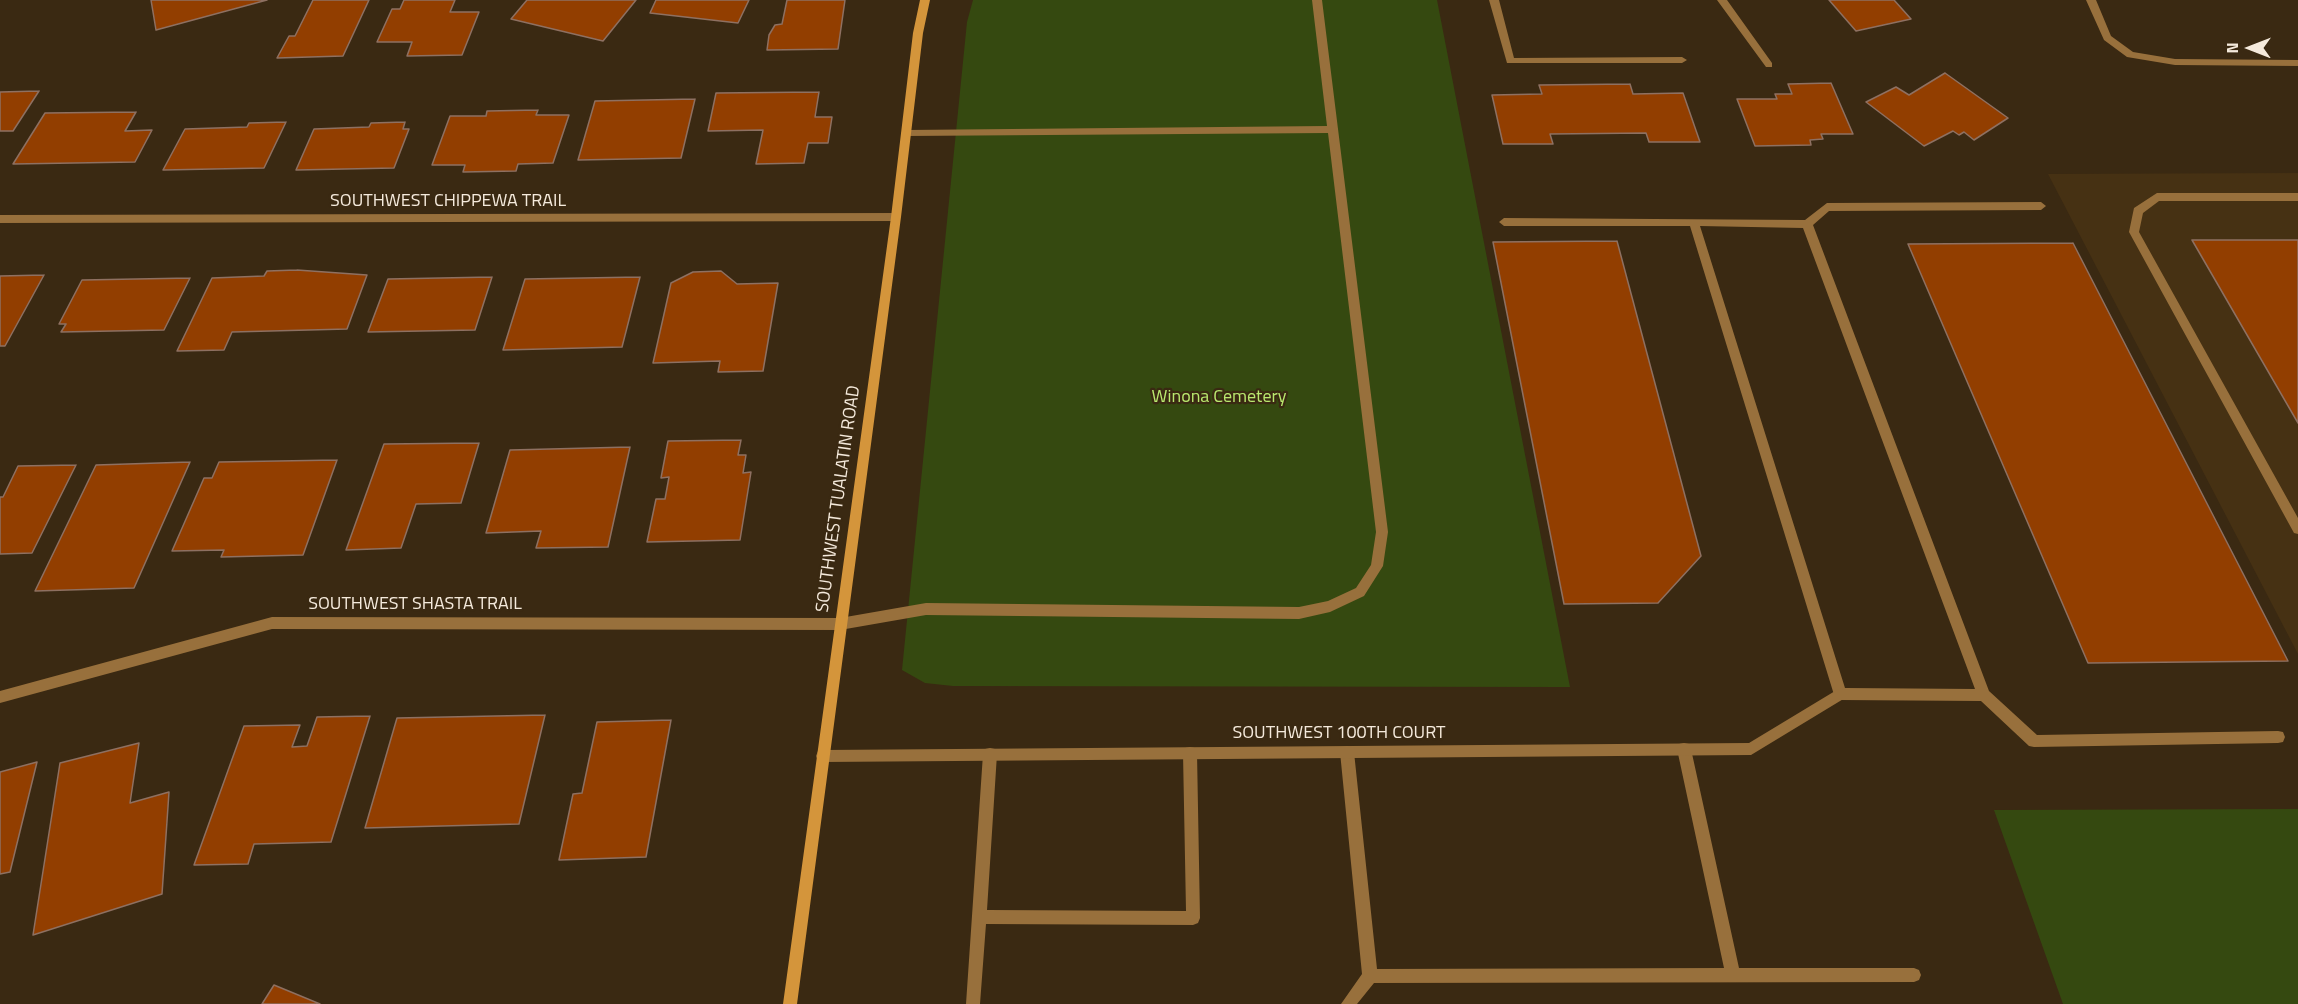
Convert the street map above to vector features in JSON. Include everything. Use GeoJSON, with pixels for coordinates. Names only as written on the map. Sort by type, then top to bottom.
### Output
{"type":"FeatureCollection","features":[{"type":"Feature","properties":{"kind":"main road","name":"SOUTHWEST TUALATIN ROAD"},"geometry":{"type":"LineString","coordinates":[[790,1004],[896,217],[920,17],[925,0]]}},
{"type":"Feature","properties":{"kind":"street","name":"SOUTHWEST SHASTA TRAIL"},"geometry":{"type":"LineString","coordinates":[[0,697],[272,623],[840,624],[927,609],[1299,613],[1330,606],[1360,592],[1377,566],[1382,532],[1317,0]]}},
{"type":"Feature","properties":{"kind":"street"},"geometry":{"type":"LineString","coordinates":[[1494,0],[1510,61],[1682,60]]}},
{"type":"Feature","properties":{"kind":"street"},"geometry":{"type":"LineString","coordinates":[[1722,0],[1769,65]]}},
{"type":"Feature","properties":{"kind":"street"},"geometry":{"type":"LineString","coordinates":[[2091,0],[2107,38],[2130,55],[2175,62],[2298,63]]}},
{"type":"Feature","properties":{"kind":"street"},"geometry":{"type":"LineString","coordinates":[[906,133],[1333,129]]}},
{"type":"Feature","properties":{"kind":"street"},"geometry":{"type":"LineString","coordinates":[[2298,197],[2157,197],[2138,211],[2133,232],[2298,529]]}},
{"type":"Feature","properties":{"kind":"street"},"geometry":{"type":"LineString","coordinates":[[1504,222],[1807,224],[1827,207],[2041,206]]}},
{"type":"Feature","properties":{"kind":"street","name":"SOUTHWEST CHIPPEWA TRAIL"},"geometry":{"type":"LineString","coordinates":[[0,219],[896,217]]}},
{"type":"Feature","properties":{"kind":"street"},"geometry":{"type":"LineString","coordinates":[[1694,222],[1840,694],[1984,695]]}},
{"type":"Feature","properties":{"kind":"street"},"geometry":{"type":"LineString","coordinates":[[1807,224],[1984,695],[2034,741],[2278,737]]}},
{"type":"Feature","properties":{"kind":"street","name":"SOUTHWEST 100TH COURT"},"geometry":{"type":"LineString","coordinates":[[823,756],[1750,749],[1840,694]]}},
{"type":"Feature","properties":{"kind":"street"},"geometry":{"type":"LineString","coordinates":[[1684,749],[1732,975]]}},
{"type":"Feature","properties":{"kind":"street"},"geometry":{"type":"LineString","coordinates":[[1347,752],[1371,976],[1348,1004]]}},
{"type":"Feature","properties":{"kind":"street"},"geometry":{"type":"LineString","coordinates":[[979,917],[1193,918],[1190,753]]}},
{"type":"Feature","properties":{"kind":"street"},"geometry":{"type":"LineString","coordinates":[[973,1004],[990,754]]}},
{"type":"Feature","properties":{"kind":"street"},"geometry":{"type":"LineString","coordinates":[[1371,976],[1914,975]]}},
{"type":"Feature","properties":{"kind":"shaded area"},"geometry":{"type":"Polygon","coordinates":[[[2298,173],[2298,654],[2048,174],[2298,173]]]}},
{"type":"Feature","properties":{"kind":"green space","name":"Winona Cemetery"},"geometry":{"type":"Polygon","coordinates":[[[973,0],[1437,0],[1570,687],[953,686],[925,683],[902,670],[967,22],[973,0]]]}},
{"type":"Feature","properties":{"kind":"green space"},"geometry":{"type":"Polygon","coordinates":[[[2298,809],[2298,1004],[2063,1004],[1994,810],[2298,809]]]}},
{"type":"Feature","properties":{"kind":"building"},"geometry":{"type":"Polygon","coordinates":[[[151,0],[267,0],[156,30],[151,0]]]}},
{"type":"Feature","properties":{"kind":"building"},"geometry":{"type":"Polygon","coordinates":[[[313,0],[369,0],[343,56],[277,58],[289,36],[295,36],[313,0]]]}},
{"type":"Feature","properties":{"kind":"building"},"geometry":{"type":"Polygon","coordinates":[[[404,0],[455,0],[450,12],[479,12],[462,55],[407,56],[412,42],[377,42],[392,9],[400,9],[404,0]]]}},
{"type":"Feature","properties":{"kind":"building"},"geometry":{"type":"Polygon","coordinates":[[[527,0],[636,0],[603,41],[511,19],[527,0]]]}},
{"type":"Feature","properties":{"kind":"building"},"geometry":{"type":"Polygon","coordinates":[[[656,0],[749,0],[738,23],[650,13],[656,0]]]}},
{"type":"Feature","properties":{"kind":"building"},"geometry":{"type":"Polygon","coordinates":[[[787,0],[845,0],[838,49],[767,50],[769,35],[775,25],[782,24],[787,0]]]}},
{"type":"Feature","properties":{"kind":"building"},"geometry":{"type":"Polygon","coordinates":[[[1829,0],[1894,0],[1911,19],[1856,31],[1829,0]]]}},
{"type":"Feature","properties":{"kind":"building"},"geometry":{"type":"Polygon","coordinates":[[[1945,73],[2008,118],[1974,140],[1964,132],[1959,135],[1953,131],[1924,146],[1866,102],[1896,87],[1909,95],[1945,73]]]}},
{"type":"Feature","properties":{"kind":"building"},"geometry":{"type":"Polygon","coordinates":[[[1831,83],[1853,134],[1821,134],[1823,139],[1810,140],[1811,145],[1755,146],[1737,99],[1777,99],[1775,94],[1792,94],[1788,84],[1831,83]]]}},
{"type":"Feature","properties":{"kind":"building"},"geometry":{"type":"Polygon","coordinates":[[[1630,84],[1633,94],[1683,93],[1700,142],[1649,142],[1646,133],[1550,134],[1553,144],[1503,144],[1492,95],[1542,94],[1539,85],[1630,84]]]}},
{"type":"Feature","properties":{"kind":"building"},"geometry":{"type":"Polygon","coordinates":[[[39,91],[13,131],[0,131],[0,92],[39,91]]]}},
{"type":"Feature","properties":{"kind":"building"},"geometry":{"type":"Polygon","coordinates":[[[819,92],[815,117],[832,117],[828,143],[808,143],[804,163],[756,164],[763,130],[708,131],[716,93],[819,92]]]}},
{"type":"Feature","properties":{"kind":"building"},"geometry":{"type":"Polygon","coordinates":[[[695,99],[681,158],[578,160],[595,101],[695,99]]]}},
{"type":"Feature","properties":{"kind":"building"},"geometry":{"type":"Polygon","coordinates":[[[538,110],[536,115],[569,115],[553,163],[518,164],[516,171],[463,172],[465,165],[432,165],[450,116],[486,116],[487,111],[538,110]]]}},
{"type":"Feature","properties":{"kind":"building"},"geometry":{"type":"Polygon","coordinates":[[[136,112],[125,131],[152,130],[135,162],[13,164],[45,113],[136,112]]]}},
{"type":"Feature","properties":{"kind":"building"},"geometry":{"type":"Polygon","coordinates":[[[286,122],[264,168],[163,170],[185,129],[247,127],[249,123],[286,122]]]}},
{"type":"Feature","properties":{"kind":"building"},"geometry":{"type":"Polygon","coordinates":[[[405,122],[403,129],[409,129],[394,168],[296,170],[314,129],[369,127],[371,123],[405,122]]]}},
{"type":"Feature","properties":{"kind":"building"},"geometry":{"type":"Polygon","coordinates":[[[2192,240],[2298,240],[2298,423],[2192,240]]]}},
{"type":"Feature","properties":{"kind":"building"},"geometry":{"type":"Polygon","coordinates":[[[1617,241],[1701,556],[1658,603],[1564,604],[1493,242],[1617,241]]]}},
{"type":"Feature","properties":{"kind":"building"},"geometry":{"type":"Polygon","coordinates":[[[2073,243],[2288,661],[2088,663],[1908,244],[2073,243]]]}},
{"type":"Feature","properties":{"kind":"building"},"geometry":{"type":"Polygon","coordinates":[[[297,270],[367,275],[347,329],[232,332],[224,350],[177,351],[212,278],[264,276],[267,271],[297,270]]]}},
{"type":"Feature","properties":{"kind":"building"},"geometry":{"type":"Polygon","coordinates":[[[721,271],[737,284],[778,283],[763,371],[718,372],[720,361],[653,363],[671,283],[693,272],[721,271]]]}},
{"type":"Feature","properties":{"kind":"building"},"geometry":{"type":"Polygon","coordinates":[[[44,275],[5,346],[0,346],[0,276],[44,275]]]}},
{"type":"Feature","properties":{"kind":"building"},"geometry":{"type":"Polygon","coordinates":[[[492,277],[475,330],[368,332],[388,279],[492,277]]]}},
{"type":"Feature","properties":{"kind":"building"},"geometry":{"type":"Polygon","coordinates":[[[640,277],[622,347],[503,350],[525,279],[640,277]]]}},
{"type":"Feature","properties":{"kind":"building"},"geometry":{"type":"Polygon","coordinates":[[[190,278],[164,330],[61,332],[66,324],[59,324],[82,280],[190,278]]]}},
{"type":"Feature","properties":{"kind":"building"},"geometry":{"type":"Polygon","coordinates":[[[741,440],[738,455],[746,455],[743,473],[751,472],[740,540],[647,542],[656,499],[665,499],[669,477],[661,478],[668,441],[741,440]]]}},
{"type":"Feature","properties":{"kind":"building"},"geometry":{"type":"Polygon","coordinates":[[[479,443],[461,503],[416,504],[401,548],[346,550],[384,444],[479,443]]]}},
{"type":"Feature","properties":{"kind":"building"},"geometry":{"type":"Polygon","coordinates":[[[630,447],[608,547],[536,548],[541,531],[486,533],[510,450],[630,447]]]}},
{"type":"Feature","properties":{"kind":"building"},"geometry":{"type":"Polygon","coordinates":[[[337,460],[303,555],[221,557],[224,550],[172,551],[204,478],[212,478],[219,462],[337,460]]]}},
{"type":"Feature","properties":{"kind":"building"},"geometry":{"type":"Polygon","coordinates":[[[190,462],[134,588],[35,591],[96,465],[190,462]]]}},
{"type":"Feature","properties":{"kind":"building"},"geometry":{"type":"Polygon","coordinates":[[[76,465],[32,553],[0,554],[0,497],[3,497],[18,466],[76,465]]]}},
{"type":"Feature","properties":{"kind":"building"},"geometry":{"type":"Polygon","coordinates":[[[545,715],[519,824],[365,828],[397,718],[545,715]]]}},
{"type":"Feature","properties":{"kind":"building"},"geometry":{"type":"Polygon","coordinates":[[[370,716],[331,842],[254,844],[248,864],[194,865],[244,726],[300,725],[292,747],[307,746],[317,717],[370,716]]]}},
{"type":"Feature","properties":{"kind":"building"},"geometry":{"type":"Polygon","coordinates":[[[671,720],[646,857],[559,860],[573,794],[582,793],[597,722],[671,720]]]}},
{"type":"Feature","properties":{"kind":"building"},"geometry":{"type":"Polygon","coordinates":[[[139,743],[130,803],[169,792],[162,894],[33,935],[60,763],[139,743]]]}},
{"type":"Feature","properties":{"kind":"building"},"geometry":{"type":"Polygon","coordinates":[[[37,762],[10,872],[0,874],[0,772],[37,762]]]}},
{"type":"Feature","properties":{"kind":"building"},"geometry":{"type":"Polygon","coordinates":[[[274,985],[320,1004],[262,1004],[274,985]]]}}]}
